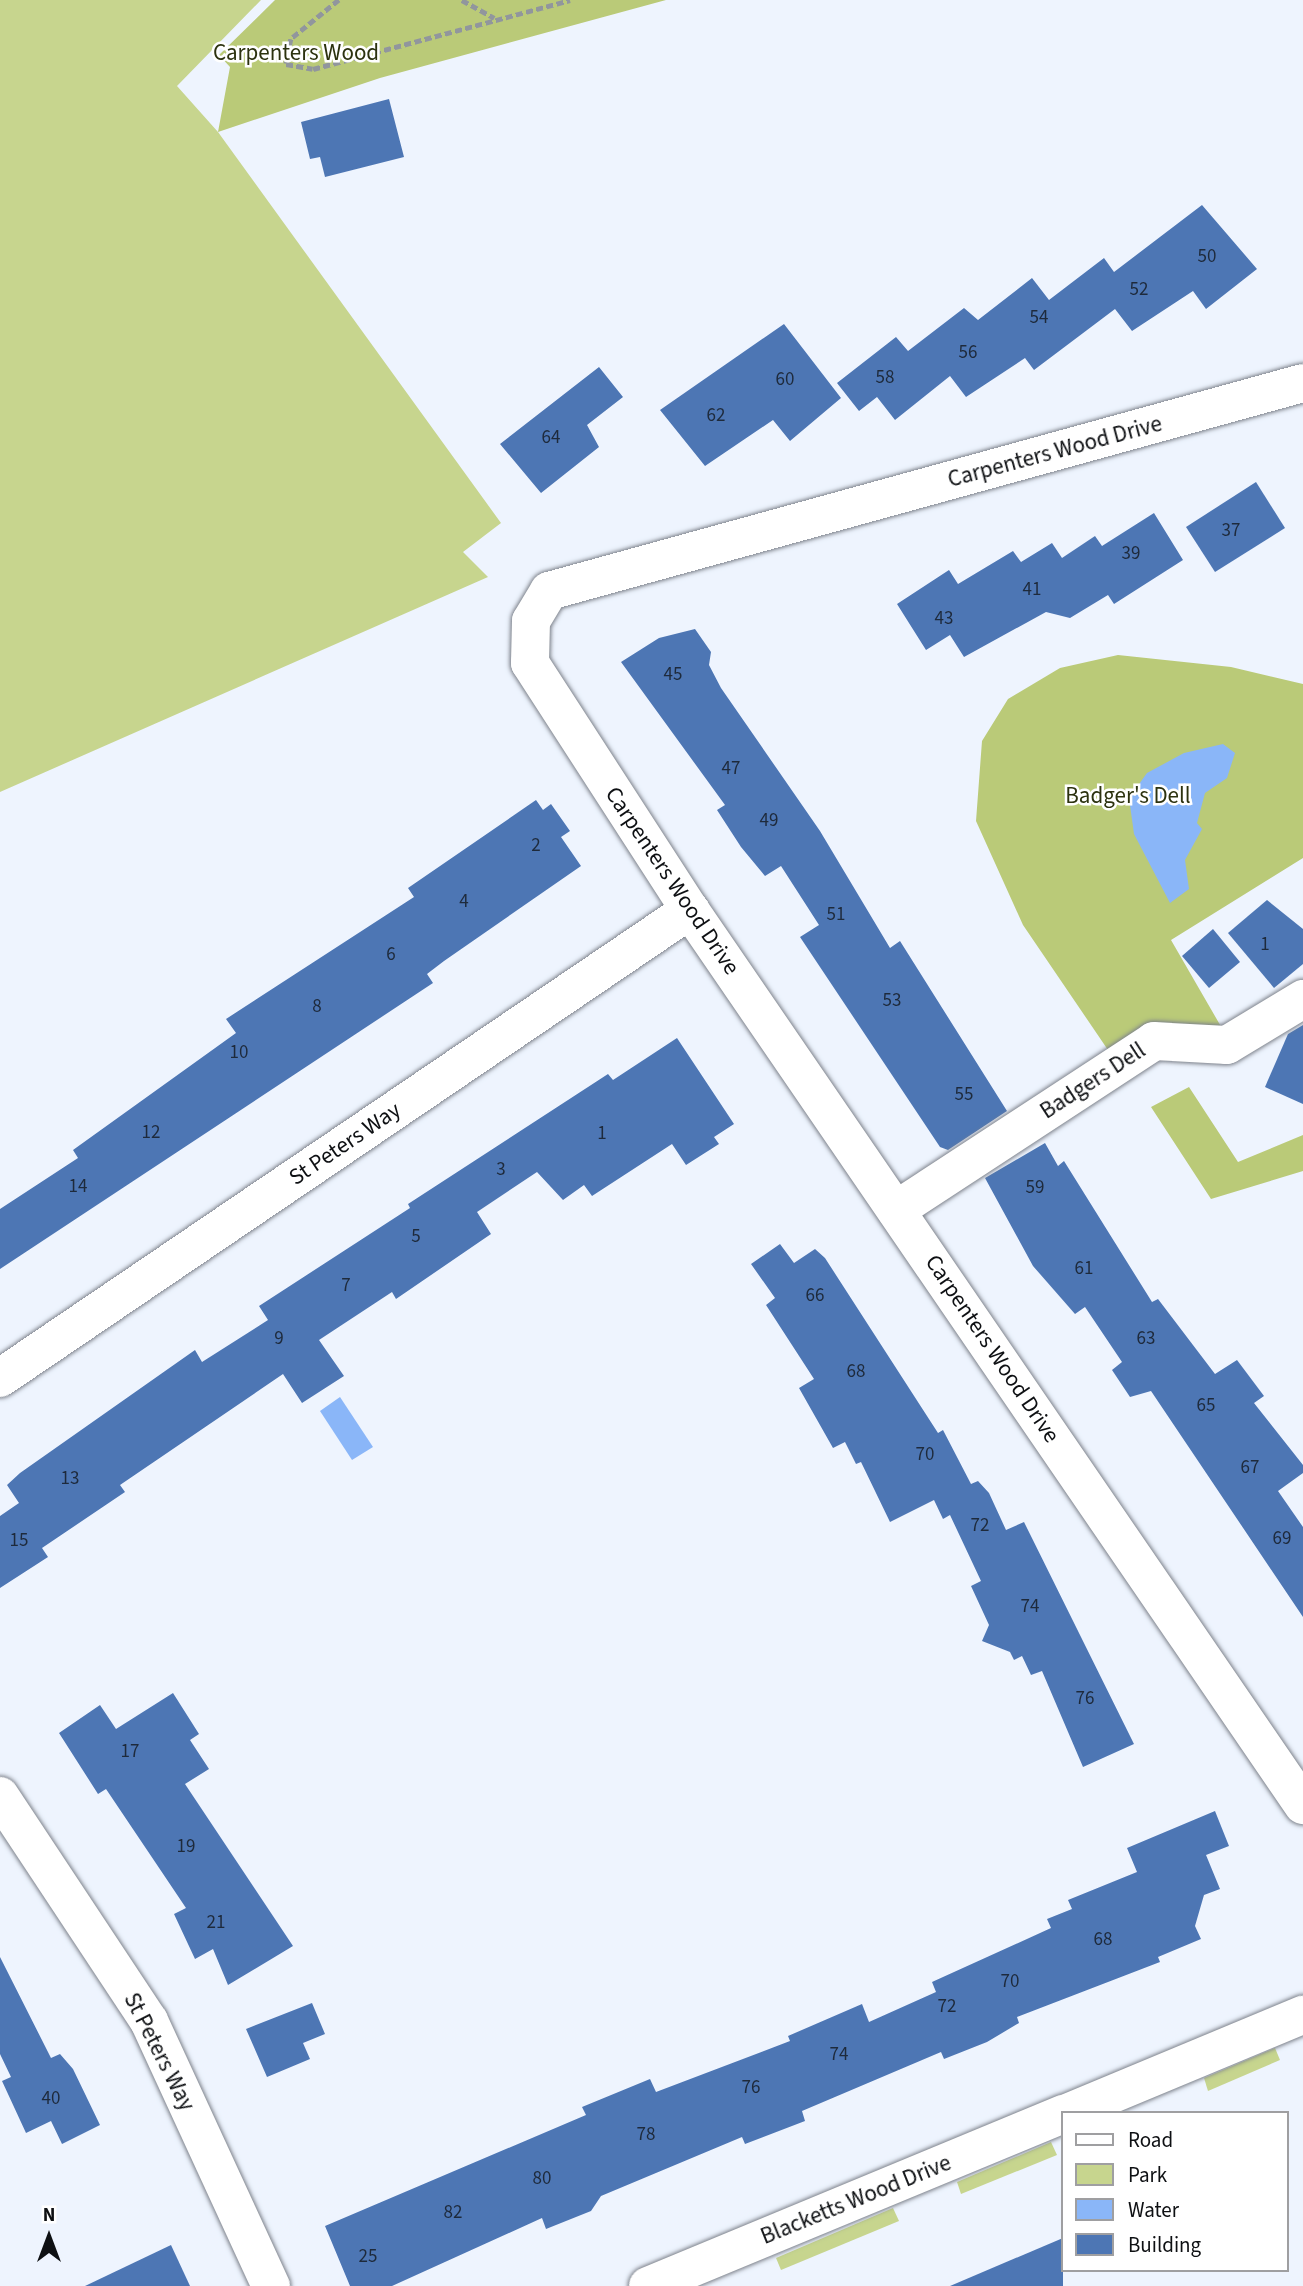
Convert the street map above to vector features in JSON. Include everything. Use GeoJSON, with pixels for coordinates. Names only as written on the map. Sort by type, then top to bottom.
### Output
{"type":"FeatureCollection","features":[{"type":"Feature","properties":{"kind":"street","name":"Carpenters Wood Drive"},"geometry":{"type":"LineString","coordinates":[[1303,383],[550,592],[531,621],[530,663],[690,910],[1303,1805]]}},
{"type":"Feature","properties":{"kind":"street","name":"St Peters Way"},"geometry":{"type":"LineString","coordinates":[[0,1378],[690,910]]}},
{"type":"Feature","properties":{"kind":"street","name":"Badgers Dell"},"geometry":{"type":"LineString","coordinates":[[896,1210],[1154,1041],[1227,1045],[1303,999]]}},
{"type":"Feature","properties":{"kind":"street","name":"St Peters Way"},"geometry":{"type":"LineString","coordinates":[[0,1796],[149,2021],[271,2286]]}},
{"type":"Feature","properties":{"kind":"street","name":"Blacketts Wood Drive"},"geometry":{"type":"LineString","coordinates":[[1070,2111],[1303,2015]]}},
{"type":"Feature","properties":{"kind":"street","name":"Blacketts Wood Drive"},"geometry":{"type":"LineString","coordinates":[[648,2286],[1062,2114]]}},
{"type":"Feature","properties":{"kind":"path"},"geometry":{"type":"LineString","coordinates":[[339,0],[290,39],[286,64],[313,69],[570,0]]}},
{"type":"Feature","properties":{"kind":"path"},"geometry":{"type":"LineString","coordinates":[[463,0],[495,18]]}},
{"type":"Feature","properties":{"kind":"green space"},"geometry":{"type":"Polygon","coordinates":[[[0,0],[261,0],[177,86],[218,132],[501,523],[463,552],[488,577],[0,792],[0,0]]]}},
{"type":"Feature","properties":{"kind":"green space","name":"Carpenters Wood"},"geometry":{"type":"Polygon","coordinates":[[[275,0],[666,0],[380,78],[218,132],[230,67],[219,55],[275,0]]]}},
{"type":"Feature","properties":{"kind":"green space","name":"Badger's Dell"},"geometry":{"type":"Polygon","coordinates":[[[1118,655],[1231,667],[1303,684],[1303,858],[1171,940],[1223,1030],[1108,1050],[1023,925],[976,821],[982,741],[1008,699],[1060,668],[1118,655]]]}},
{"type":"Feature","properties":{"kind":"green space"},"geometry":{"type":"Polygon","coordinates":[[[1189,1087],[1238,1162],[1303,1135],[1303,1171],[1211,1199],[1151,1107],[1189,1087]]]}},
{"type":"Feature","properties":{"kind":"green space"},"geometry":{"type":"Polygon","coordinates":[[[1275,2048],[1280,2060],[1208,2091],[1204,2078],[1275,2048]]]}},
{"type":"Feature","properties":{"kind":"green space"},"geometry":{"type":"Polygon","coordinates":[[[1051,2142],[1057,2155],[961,2194],[957,2182],[1051,2142]]]}},
{"type":"Feature","properties":{"kind":"green space"},"geometry":{"type":"Polygon","coordinates":[[[893,2208],[899,2221],[781,2270],[776,2258],[893,2208]]]}},
{"type":"Feature","properties":{"kind":"water"},"geometry":{"type":"Polygon","coordinates":[[[1223,744],[1235,753],[1227,778],[1205,793],[1197,823],[1202,829],[1185,860],[1189,889],[1170,903],[1134,834],[1129,798],[1147,773],[1184,753],[1223,744]]]}},
{"type":"Feature","properties":{"kind":"water"},"geometry":{"type":"Polygon","coordinates":[[[340,1397],[373,1447],[352,1460],[320,1411],[340,1397]]]}},
{"type":"Feature","properties":{"kind":"building"},"geometry":{"type":"Polygon","coordinates":[[[389,99],[404,157],[325,177],[320,157],[310,159],[301,122],[389,99]]]}},
{"type":"Feature","properties":{"kind":"building"},"geometry":{"type":"Polygon","coordinates":[[[1202,205],[1257,269],[1206,309],[1193,291],[1132,331],[1115,309],[1034,370],[1025,358],[966,397],[950,376],[895,420],[877,397],[859,411],[837,383],[896,337],[908,351],[964,308],[978,320],[1032,278],[1049,300],[1104,258],[1114,272],[1202,205]]]}},
{"type":"Feature","properties":{"kind":"building"},"geometry":{"type":"Polygon","coordinates":[[[784,324],[841,398],[790,441],[773,420],[705,466],[660,410],[784,324]]]}},
{"type":"Feature","properties":{"kind":"building"},"geometry":{"type":"Polygon","coordinates":[[[599,367],[623,397],[587,425],[599,447],[541,493],[500,444],[599,367]]]}},
{"type":"Feature","properties":{"kind":"building"},"geometry":{"type":"Polygon","coordinates":[[[1256,482],[1285,528],[1215,572],[1186,527],[1256,482]]]}},
{"type":"Feature","properties":{"kind":"building"},"geometry":{"type":"Polygon","coordinates":[[[1154,513],[1183,560],[1114,604],[1108,595],[1070,618],[1046,612],[964,657],[950,635],[926,650],[897,604],[949,570],[958,584],[1013,551],[1021,562],[1052,543],[1062,558],[1095,536],[1102,546],[1154,513]]]}},
{"type":"Feature","properties":{"kind":"building"},"geometry":{"type":"Polygon","coordinates":[[[695,629],[711,652],[709,665],[721,688],[820,831],[890,948],[900,941],[1007,1111],[948,1150],[940,1147],[800,937],[819,925],[781,866],[765,876],[741,847],[717,810],[725,805],[621,662],[659,638],[695,629]]]}},
{"type":"Feature","properties":{"kind":"building"},"geometry":{"type":"Polygon","coordinates":[[[536,800],[543,810],[551,804],[570,831],[561,837],[581,866],[427,974],[433,983],[0,1269],[0,1209],[78,1158],[73,1150],[236,1033],[226,1019],[414,897],[408,888],[536,800]]]}},
{"type":"Feature","properties":{"kind":"building"},"geometry":{"type":"Polygon","coordinates":[[[1267,900],[1303,929],[1303,964],[1274,988],[1228,933],[1267,900]]]}},
{"type":"Feature","properties":{"kind":"building"},"geometry":{"type":"Polygon","coordinates":[[[1213,929],[1240,962],[1209,988],[1182,956],[1213,929]]]}},
{"type":"Feature","properties":{"kind":"building"},"geometry":{"type":"Polygon","coordinates":[[[1303,1025],[1303,1104],[1265,1087],[1288,1034],[1303,1025]]]}},
{"type":"Feature","properties":{"kind":"building"},"geometry":{"type":"Polygon","coordinates":[[[677,1038],[734,1124],[714,1137],[719,1144],[686,1165],[672,1144],[592,1196],[584,1185],[563,1200],[537,1172],[477,1212],[491,1234],[396,1299],[392,1292],[319,1340],[344,1376],[302,1403],[283,1374],[120,1485],[125,1492],[42,1548],[48,1557],[0,1588],[0,1516],[19,1503],[7,1485],[20,1473],[195,1350],[202,1362],[268,1320],[259,1306],[410,1208],[408,1204],[608,1074],[613,1080],[677,1038]]]}},
{"type":"Feature","properties":{"kind":"building"},"geometry":{"type":"Polygon","coordinates":[[[1045,1143],[1058,1166],[1064,1161],[1152,1302],[1158,1299],[1215,1374],[1237,1360],[1264,1396],[1254,1403],[1303,1465],[1303,1473],[1278,1491],[1303,1527],[1303,1617],[1151,1391],[1130,1397],[1112,1370],[1122,1362],[1085,1307],[1075,1314],[1033,1266],[985,1178],[1045,1143]]]}},
{"type":"Feature","properties":{"kind":"building"},"geometry":{"type":"Polygon","coordinates":[[[780,1244],[794,1263],[815,1249],[825,1258],[938,1433],[943,1430],[971,1484],[978,1481],[989,1493],[1006,1530],[1024,1522],[1134,1744],[1083,1767],[1042,1671],[1031,1675],[1022,1656],[1014,1660],[1010,1652],[982,1641],[989,1625],[971,1586],[981,1581],[950,1515],[943,1519],[934,1500],[890,1522],[861,1462],[856,1464],[845,1442],[833,1448],[799,1388],[814,1379],[766,1305],[775,1298],[751,1264],[780,1244]]]}},
{"type":"Feature","properties":{"kind":"building"},"geometry":{"type":"Polygon","coordinates":[[[173,1693],[199,1734],[190,1740],[209,1769],[185,1784],[293,1946],[228,1985],[213,1949],[195,1959],[174,1914],[186,1908],[106,1789],[98,1794],[59,1733],[100,1705],[116,1729],[173,1693]]]}},
{"type":"Feature","properties":{"kind":"building"},"geometry":{"type":"Polygon","coordinates":[[[1215,1811],[1229,1846],[1206,1855],[1220,1889],[1204,1895],[1195,1926],[1201,1939],[1158,1957],[1160,1962],[1017,2017],[1019,2023],[987,2042],[944,2059],[941,2052],[802,2111],[805,2121],[745,2144],[742,2137],[601,2196],[591,2211],[546,2229],[542,2218],[392,2286],[350,2286],[325,2226],[586,2115],[582,2107],[650,2079],[656,2092],[790,2041],[788,2036],[862,2004],[869,2022],[936,1992],[932,1982],[1051,1928],[1047,1919],[1072,1909],[1068,1900],[1137,1872],[1127,1848],[1215,1811]]]}},
{"type":"Feature","properties":{"kind":"building"},"geometry":{"type":"Polygon","coordinates":[[[0,1957],[51,2058],[60,2054],[73,2069],[100,2125],[62,2144],[51,2121],[26,2133],[2,2081],[11,2077],[0,2054],[0,1957]]]}},
{"type":"Feature","properties":{"kind":"building"},"geometry":{"type":"Polygon","coordinates":[[[312,2003],[325,2034],[303,2043],[310,2059],[267,2077],[246,2029],[312,2003]]]}},
{"type":"Feature","properties":{"kind":"building"},"geometry":{"type":"Polygon","coordinates":[[[1062,2238],[1063,2286],[950,2286],[1062,2238]]]}},
{"type":"Feature","properties":{"kind":"building"},"geometry":{"type":"Polygon","coordinates":[[[171,2245],[190,2286],[85,2286],[171,2245]]]}}]}
